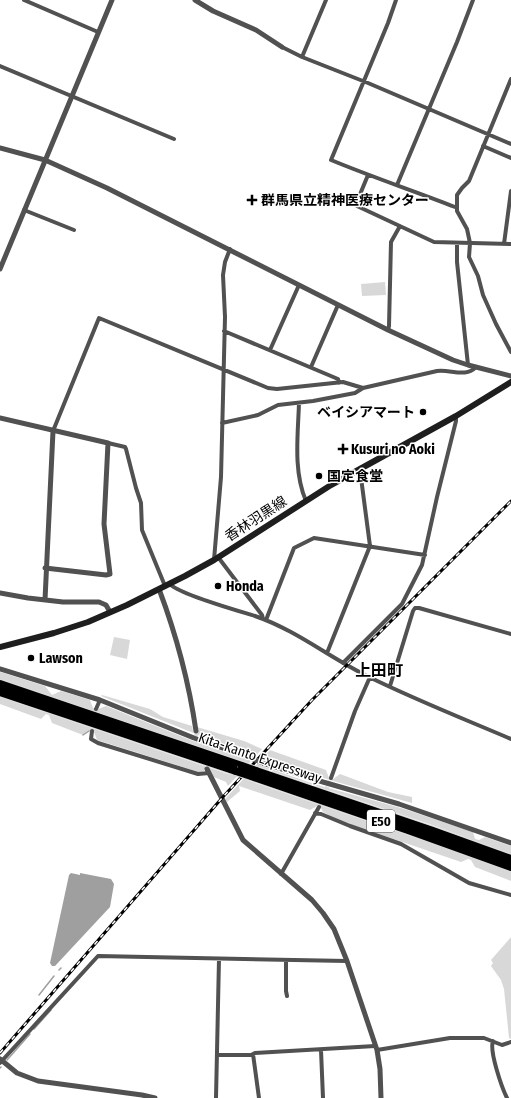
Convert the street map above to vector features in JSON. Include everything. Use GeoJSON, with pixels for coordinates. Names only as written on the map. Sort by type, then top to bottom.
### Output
{"type":"FeatureCollection","features":[{"type":"Feature","properties":{"kind":"highway","name":"Kita-Kanto Expressway"},"geometry":{"type":"LineString","coordinates":[[0,684],[239,768],[511,867]]}},
{"type":"Feature","properties":{"kind":"highway","name":"Kita-Kanto Expressway"},"geometry":{"type":"LineString","coordinates":[[0,692],[239,768]]}},
{"type":"Feature","properties":{"kind":"highway","name":"Kita-Kanto Expressway"},"geometry":{"type":"LineString","coordinates":[[253,774],[433,831],[511,859]]}},
{"type":"Feature","properties":{"kind":"main road","name":"香林羽黒線"},"geometry":{"type":"LineString","coordinates":[[0,647],[54,633],[88,622],[165,586],[216,558],[306,501],[456,416],[511,382]]}},
{"type":"Feature","properties":{"kind":"street"},"geometry":{"type":"LineString","coordinates":[[24,0],[98,32]]}},
{"type":"Feature","properties":{"kind":"street"},"geometry":{"type":"LineString","coordinates":[[37,5],[40,0]]}},
{"type":"Feature","properties":{"kind":"street"},"geometry":{"type":"LineString","coordinates":[[0,269],[112,0]]}},
{"type":"Feature","properties":{"kind":"street"},"geometry":{"type":"LineString","coordinates":[[195,0],[213,11],[256,30],[302,57],[428,108],[511,144]]}},
{"type":"Feature","properties":{"kind":"street"},"geometry":{"type":"LineString","coordinates":[[302,57],[326,0]]}},
{"type":"Feature","properties":{"kind":"street"},"geometry":{"type":"LineString","coordinates":[[396,0],[388,23],[331,160],[457,207]]}},
{"type":"Feature","properties":{"kind":"street"},"geometry":{"type":"LineString","coordinates":[[397,185],[473,0]]}},
{"type":"Feature","properties":{"kind":"street"},"geometry":{"type":"LineString","coordinates":[[0,66],[174,139]]}},
{"type":"Feature","properties":{"kind":"street"},"geometry":{"type":"LineString","coordinates":[[511,79],[469,181],[457,195],[457,211],[467,230],[470,242],[469,257],[478,276],[496,324],[511,352]]}},
{"type":"Feature","properties":{"kind":"street"},"geometry":{"type":"LineString","coordinates":[[483,146],[511,158]]}},
{"type":"Feature","properties":{"kind":"street"},"geometry":{"type":"LineString","coordinates":[[0,148],[45,160],[107,188],[433,352],[468,365],[511,376]]}},
{"type":"Feature","properties":{"kind":"street"},"geometry":{"type":"LineString","coordinates":[[368,175],[356,204],[357,206],[432,242],[511,244]]}},
{"type":"Feature","properties":{"kind":"street"},"geometry":{"type":"LineString","coordinates":[[504,244],[511,191]]}},
{"type":"Feature","properties":{"kind":"street"},"geometry":{"type":"LineString","coordinates":[[24,210],[74,230]]}},
{"type":"Feature","properties":{"kind":"street"},"geometry":{"type":"LineString","coordinates":[[388,330],[391,242],[400,226]]}},
{"type":"Feature","properties":{"kind":"street"},"geometry":{"type":"LineString","coordinates":[[457,242],[457,262],[468,365]]}},
{"type":"Feature","properties":{"kind":"street"},"geometry":{"type":"LineString","coordinates":[[230,250],[225,262],[223,275],[224,370],[221,477],[216,558],[265,620]]}},
{"type":"Feature","properties":{"kind":"street"},"geometry":{"type":"LineString","coordinates":[[270,350],[299,285]]}},
{"type":"Feature","properties":{"kind":"street"},"geometry":{"type":"LineString","coordinates":[[311,368],[338,305]]}},
{"type":"Feature","properties":{"kind":"street"},"geometry":{"type":"LineString","coordinates":[[45,600],[45,568],[53,431],[99,318],[262,386],[274,389],[343,382],[362,388]]}},
{"type":"Feature","properties":{"kind":"street"},"geometry":{"type":"LineString","coordinates":[[224,331],[338,379],[339,383]]}},
{"type":"Feature","properties":{"kind":"street"},"geometry":{"type":"LineString","coordinates":[[222,423],[258,415],[278,405],[299,403],[355,393],[362,388],[441,371],[467,372],[476,367]]}},
{"type":"Feature","properties":{"kind":"street"},"geometry":{"type":"LineString","coordinates":[[299,403],[298,450],[300,481],[306,501]]}},
{"type":"Feature","properties":{"kind":"street"},"geometry":{"type":"LineString","coordinates":[[343,662],[402,604],[422,565],[456,416]]}},
{"type":"Feature","properties":{"kind":"street"},"geometry":{"type":"LineString","coordinates":[[0,418],[124,447],[127,450],[141,503],[142,530],[165,586],[192,706],[196,731]]}},
{"type":"Feature","properties":{"kind":"street"},"geometry":{"type":"LineString","coordinates":[[45,568],[106,576],[110,574],[104,524],[108,443]]}},
{"type":"Feature","properties":{"kind":"street"},"geometry":{"type":"LineString","coordinates":[[327,653],[370,546],[360,470]]}},
{"type":"Feature","properties":{"kind":"street"},"geometry":{"type":"LineString","coordinates":[[265,620],[294,548],[314,538],[425,555]]}},
{"type":"Feature","properties":{"kind":"street"},"geometry":{"type":"LineString","coordinates":[[165,586],[174,587],[265,620],[290,631],[370,677],[511,739]]}},
{"type":"Feature","properties":{"kind":"street"},"geometry":{"type":"LineString","coordinates":[[0,593],[45,600],[99,602],[106,606],[110,612]]}},
{"type":"Feature","properties":{"kind":"street"},"geometry":{"type":"LineString","coordinates":[[390,686],[415,608],[511,634]]}},
{"type":"Feature","properties":{"kind":"street"},"geometry":{"type":"LineString","coordinates":[[0,669],[100,700],[248,758],[399,804],[511,842]]}},
{"type":"Feature","properties":{"kind":"street"},"geometry":{"type":"LineString","coordinates":[[331,778],[355,711],[370,677]]}},
{"type":"Feature","properties":{"kind":"street"},"geometry":{"type":"LineString","coordinates":[[96,709],[100,700]]}},
{"type":"Feature","properties":{"kind":"street"},"geometry":{"type":"LineString","coordinates":[[92,731],[91,739],[98,743],[198,774],[208,771],[243,840],[312,900],[323,913],[338,938],[376,1048],[380,1069],[381,1098]]}},
{"type":"Feature","properties":{"kind":"street"},"geometry":{"type":"LineString","coordinates":[[281,874],[319,807]]}},
{"type":"Feature","properties":{"kind":"street"},"geometry":{"type":"LineString","coordinates":[[315,813],[401,844],[469,883],[511,895]]}},
{"type":"Feature","properties":{"kind":"street"},"geometry":{"type":"LineString","coordinates":[[155,1098],[38,1081],[20,1075],[1,1061],[96,957],[347,961]]}},
{"type":"Feature","properties":{"kind":"street"},"geometry":{"type":"LineString","coordinates":[[216,1098],[219,958]]}},
{"type":"Feature","properties":{"kind":"street"},"geometry":{"type":"LineString","coordinates":[[286,960],[287,996]]}},
{"type":"Feature","properties":{"kind":"street"},"geometry":{"type":"LineString","coordinates":[[217,1055],[252,1055],[255,1053],[376,1048],[450,1038],[482,1038],[502,1045],[511,1042]]}},
{"type":"Feature","properties":{"kind":"street"},"geometry":{"type":"LineString","coordinates":[[493,1041],[494,1058],[503,1090],[507,1098]]}},
{"type":"Feature","properties":{"kind":"street"},"geometry":{"type":"LineString","coordinates":[[321,1050],[323,1098]]}},
{"type":"Feature","properties":{"kind":"street"},"geometry":{"type":"LineString","coordinates":[[253,1054],[259,1098]]}},
{"type":"Feature","properties":{"kind":"shaded area"},"geometry":{"type":"Polygon","coordinates":[[[385,282],[386,295],[362,296],[361,284],[385,282]]]}},
{"type":"Feature","properties":{"kind":"shaded area"},"geometry":{"type":"Polygon","coordinates":[[[114,637],[130,640],[127,659],[110,655],[114,637]]]}},
{"type":"Feature","properties":{"kind":"shaded area"},"geometry":{"type":"Polygon","coordinates":[[[0,672],[45,686],[52,695],[61,691],[90,700],[93,708],[98,709],[106,706],[193,741],[248,760],[252,754],[201,736],[101,696],[102,695],[150,709],[163,717],[192,726],[193,731],[199,731],[197,727],[244,741],[262,749],[228,786],[226,782],[214,777],[210,770],[204,769],[204,771],[199,772],[97,740],[94,732],[89,731],[83,735],[52,723],[49,715],[46,714],[41,719],[0,704],[0,697],[228,774],[235,775],[245,763],[0,679],[0,672]]]}},
{"type":"Feature","properties":{"kind":"shaded area"},"geometry":{"type":"Polygon","coordinates":[[[270,750],[326,770],[329,778],[333,779],[340,774],[388,792],[412,797],[412,803],[333,781],[265,759],[260,764],[262,766],[314,784],[401,808],[473,832],[475,839],[479,840],[485,837],[511,846],[511,854],[432,825],[260,767],[258,767],[247,780],[469,856],[511,872],[511,881],[475,867],[471,860],[468,859],[461,862],[338,820],[323,812],[321,808],[317,806],[310,810],[239,786],[240,791],[227,802],[225,799],[270,750]]]}},
{"type":"Feature","properties":{"kind":"shaded area"},"geometry":{"type":"Polygon","coordinates":[[[71,873],[80,875],[80,873],[111,879],[114,884],[110,907],[55,966],[52,966],[50,963],[69,875],[71,873]]]}},
{"type":"Feature","properties":{"kind":"shaded area"},"geometry":{"type":"Polygon","coordinates":[[[511,937],[511,1039],[509,1038],[504,989],[501,980],[491,966],[493,963],[491,960],[511,937]]]}},
{"type":"Feature","properties":{"kind":"waterway"},"geometry":{"type":"LineString","coordinates":[[83,735],[89,731]]}},
{"type":"Feature","properties":{"kind":"waterway"},"geometry":{"type":"LineString","coordinates":[[39,995],[54,976]]}},
{"type":"Feature","properties":{"kind":"waterway"},"geometry":{"type":"LineString","coordinates":[[34,1029],[51,1010]]}},
{"type":"Feature","properties":{"kind":"waterway"},"geometry":{"type":"LineString","coordinates":[[7,1060],[30,1034]]}},
{"type":"Feature","properties":{"kind":"tunnel"},"geometry":{"type":"LineString","coordinates":[[196,731],[207,769]]}},
{"type":"Feature","properties":{"kind":"tunnel"},"geometry":{"type":"LineString","coordinates":[[319,807],[331,778]]}},
{"type":"Feature","properties":{"kind":"railway"},"geometry":{"type":"LineString","coordinates":[[0,1053],[222,798],[312,700],[511,501]]}},
{"type":"Feature","properties":{"kind":"place","name":"群馬県立精神医療センター"},"geometry":{"type":"Point","coordinates":[252,200]}},
{"type":"Feature","properties":{"kind":"place","name":"ベイシアマート"},"geometry":{"type":"Point","coordinates":[423,412]}},
{"type":"Feature","properties":{"kind":"place","name":"Kusuri no Aoki"},"geometry":{"type":"Point","coordinates":[343,449]}},
{"type":"Feature","properties":{"kind":"place","name":"国定食堂"},"geometry":{"type":"Point","coordinates":[319,476]}},
{"type":"Feature","properties":{"kind":"place","name":"Honda"},"geometry":{"type":"Point","coordinates":[218,586]}},
{"type":"Feature","properties":{"kind":"place","name":"Lawson"},"geometry":{"type":"Point","coordinates":[31,658]}},
{"type":"Feature","properties":{"kind":"district","name":"上田町"},"geometry":{"type":"Point","coordinates":[379,670]}}]}
